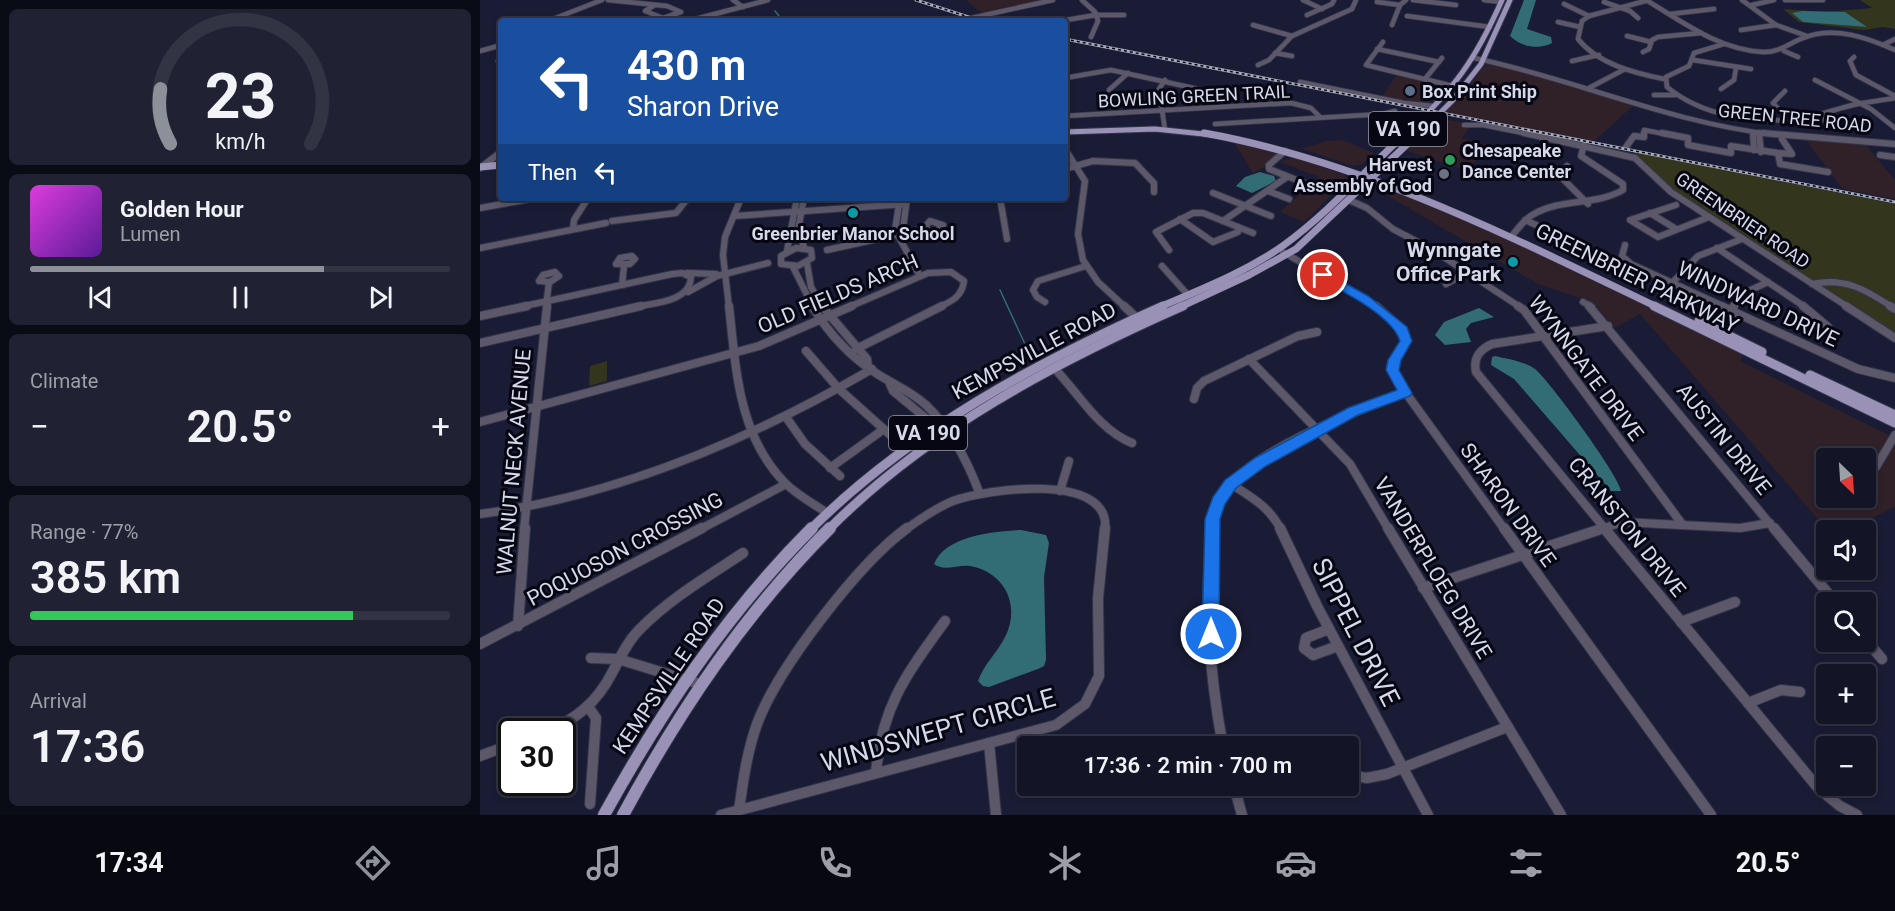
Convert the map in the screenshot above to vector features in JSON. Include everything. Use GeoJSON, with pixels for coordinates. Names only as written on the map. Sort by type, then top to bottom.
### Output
{"type":"FeatureCollection","features":[{"type":"Feature","properties":{"kind":"main road","name":"KEMPSVILLE ROAD"},"geometry":{"type":"LineString","coordinates":[[604,815],[651,731],[686,679],[752,592],[827,513],[882,466],[1029,373],[1283,252],[1311,236],[1454,98],[1484,58],[1510,0]]}},
{"type":"Feature","properties":{"kind":"main road","name":"KEMPSVILLE ROAD"},"geometry":{"type":"LineString","coordinates":[[623,815],[666,737],[700,684],[761,602],[813,543],[942,428],[1055,369],[1187,294],[1283,252],[1453,86],[1474,57],[1490,27],[1498,1]]}},
{"type":"Feature","properties":{"kind":"main road","name":"GREENBRIER PARKWAY"},"geometry":{"type":"LineString","coordinates":[[1068,132],[1165,130],[1226,136],[1285,151],[1436,198],[1895,423]]}},
{"type":"Feature","properties":{"kind":"main road"},"geometry":{"type":"LineString","coordinates":[[480,167],[498,165]]}},
{"type":"Feature","properties":{"kind":"main road","name":"GREENBRIER PARKWAY"},"geometry":{"type":"LineString","coordinates":[[1512,236],[1895,415]]}},
{"type":"Feature","properties":{"kind":"street"},"geometry":{"type":"LineString","coordinates":[[556,18],[602,0]]}},
{"type":"Feature","properties":{"kind":"street"},"geometry":{"type":"LineString","coordinates":[[609,0],[644,8],[655,5],[681,11],[678,18],[646,12],[644,8]]}},
{"type":"Feature","properties":{"kind":"street"},"geometry":{"type":"LineString","coordinates":[[733,0],[743,7]]}},
{"type":"Feature","properties":{"kind":"street"},"geometry":{"type":"LineString","coordinates":[[700,18],[768,0]]}},
{"type":"Feature","properties":{"kind":"street"},"geometry":{"type":"LineString","coordinates":[[972,18],[1053,0]]}},
{"type":"Feature","properties":{"kind":"street"},"geometry":{"type":"LineString","coordinates":[[1082,0],[1096,15],[1098,27],[1090,37]]}},
{"type":"Feature","properties":{"kind":"street"},"geometry":{"type":"LineString","coordinates":[[1303,0],[1322,9]]}},
{"type":"Feature","properties":{"kind":"street"},"geometry":{"type":"LineString","coordinates":[[1258,65],[1275,53],[1292,36],[1350,10],[1356,5],[1356,0]]}},
{"type":"Feature","properties":{"kind":"street"},"geometry":{"type":"LineString","coordinates":[[1381,0],[1377,2],[1400,5]]}},
{"type":"Feature","properties":{"kind":"street"},"geometry":{"type":"LineString","coordinates":[[1392,25],[1400,5],[1406,0]]}},
{"type":"Feature","properties":{"kind":"street"},"geometry":{"type":"LineString","coordinates":[[1413,0],[1446,2],[1456,5]]}},
{"type":"Feature","properties":{"kind":"street"},"geometry":{"type":"LineString","coordinates":[[1484,0],[1498,1]]}},
{"type":"Feature","properties":{"kind":"street"},"geometry":{"type":"LineString","coordinates":[[1798,57],[1784,51],[1757,52],[1724,44],[1701,33],[1648,0],[1589,16],[1580,27],[1578,36],[1580,43],[1599,55],[1625,69],[1664,79],[1675,95],[1694,105],[1719,113],[1789,120],[1895,97]]}},
{"type":"Feature","properties":{"kind":"street"},"geometry":{"type":"LineString","coordinates":[[1742,0],[1752,5],[1776,25],[1808,36],[1846,36],[1895,50]]}},
{"type":"Feature","properties":{"kind":"street"},"geometry":{"type":"LineString","coordinates":[[1752,5],[1774,0]]}},
{"type":"Feature","properties":{"kind":"street"},"geometry":{"type":"LineString","coordinates":[[1785,0],[1805,3],[1823,0]]}},
{"type":"Feature","properties":{"kind":"street"},"geometry":{"type":"LineString","coordinates":[[1307,15],[1333,2],[1350,10]]}},
{"type":"Feature","properties":{"kind":"street"},"geometry":{"type":"LineString","coordinates":[[1604,2],[1621,7],[1638,18]]}},
{"type":"Feature","properties":{"kind":"street"},"geometry":{"type":"LineString","coordinates":[[1564,4],[1589,16]]}},
{"type":"Feature","properties":{"kind":"street"},"geometry":{"type":"LineString","coordinates":[[1670,14],[1714,9]]}},
{"type":"Feature","properties":{"kind":"street"},"geometry":{"type":"LineString","coordinates":[[1068,20],[1096,15],[1124,15]]}},
{"type":"Feature","properties":{"kind":"street"},"geometry":{"type":"LineString","coordinates":[[1396,15],[1490,27]]}},
{"type":"Feature","properties":{"kind":"street"},"geometry":{"type":"LineString","coordinates":[[1558,22],[1580,27]]}},
{"type":"Feature","properties":{"kind":"street"},"geometry":{"type":"LineString","coordinates":[[1253,25],[1292,36]]}},
{"type":"Feature","properties":{"kind":"street"},"geometry":{"type":"LineString","coordinates":[[1741,30],[1776,25]]}},
{"type":"Feature","properties":{"kind":"street"},"geometry":{"type":"LineString","coordinates":[[1627,36],[1651,42],[1662,36],[1701,33]]}},
{"type":"Feature","properties":{"kind":"street"},"geometry":{"type":"LineString","coordinates":[[1784,51],[1808,36]]}},
{"type":"Feature","properties":{"kind":"street"},"geometry":{"type":"LineString","coordinates":[[1883,45],[1895,39]]}},
{"type":"Feature","properties":{"kind":"street"},"geometry":{"type":"LineString","coordinates":[[1383,42],[1366,65],[1453,86]]}},
{"type":"Feature","properties":{"kind":"street"},"geometry":{"type":"LineString","coordinates":[[1643,52],[1649,49],[1651,42]]}},
{"type":"Feature","properties":{"kind":"street"},"geometry":{"type":"LineString","coordinates":[[480,51],[498,44]]}},
{"type":"Feature","properties":{"kind":"street"},"geometry":{"type":"LineString","coordinates":[[1664,79],[1671,73],[1686,68],[1693,60],[1695,52],[1724,44]]}},
{"type":"Feature","properties":{"kind":"street"},"geometry":{"type":"LineString","coordinates":[[1377,49],[1441,60],[1425,79]]}},
{"type":"Feature","properties":{"kind":"street"},"geometry":{"type":"LineString","coordinates":[[1275,53],[1292,56]]}},
{"type":"Feature","properties":{"kind":"street"},"geometry":{"type":"LineString","coordinates":[[1396,61],[1401,54]]}},
{"type":"Feature","properties":{"kind":"street"},"geometry":{"type":"LineString","coordinates":[[1572,61],[1599,55]]}},
{"type":"Feature","properties":{"kind":"street","name":"GREEN TREE ROAD"},"geometry":{"type":"LineString","coordinates":[[1474,57],[1543,71],[1656,112],[1756,132],[1895,144]]}},
{"type":"Feature","properties":{"kind":"street"},"geometry":{"type":"LineString","coordinates":[[1854,57],[1850,61],[1856,75],[1895,97]]}},
{"type":"Feature","properties":{"kind":"street"},"geometry":{"type":"LineString","coordinates":[[1693,60],[1751,69]]}},
{"type":"Feature","properties":{"kind":"street"},"geometry":{"type":"LineString","coordinates":[[1721,89],[1734,80],[1736,68]]}},
{"type":"Feature","properties":{"kind":"street"},"geometry":{"type":"LineString","coordinates":[[1589,88],[1625,69]]}},
{"type":"Feature","properties":{"kind":"street"},"geometry":{"type":"LineString","coordinates":[[1068,77],[1105,70],[1165,80],[1207,91]]}},
{"type":"Feature","properties":{"kind":"street"},"geometry":{"type":"LineString","coordinates":[[1109,90],[1128,73]]}},
{"type":"Feature","properties":{"kind":"street"},"geometry":{"type":"LineString","coordinates":[[1165,80],[1159,89],[1164,110],[1165,130]]}},
{"type":"Feature","properties":{"kind":"street"},"geometry":{"type":"LineString","coordinates":[[1815,80],[1862,103],[1894,126]]}},
{"type":"Feature","properties":{"kind":"street"},"geometry":{"type":"LineString","coordinates":[[1300,82],[1404,103],[1433,106]]}},
{"type":"Feature","properties":{"kind":"street"},"geometry":{"type":"LineString","coordinates":[[1785,91],[1773,103],[1789,120]]}},
{"type":"Feature","properties":{"kind":"street"},"geometry":{"type":"LineString","coordinates":[[1654,95],[1675,95]]}},
{"type":"Feature","properties":{"kind":"street","name":"BOWLING GREEN TRAIL"},"geometry":{"type":"LineString","coordinates":[[1068,116],[1257,103],[1304,105],[1315,110],[1320,117]]}},
{"type":"Feature","properties":{"kind":"street"},"geometry":{"type":"LineString","coordinates":[[1215,124],[1383,114],[1395,111]]}},
{"type":"Feature","properties":{"kind":"street"},"geometry":{"type":"LineString","coordinates":[[1815,116],[1830,123],[1838,123],[1821,114]]}},
{"type":"Feature","properties":{"kind":"street","name":"GREENBRIER ROAD"},"geometry":{"type":"LineString","coordinates":[[1464,125],[1483,125],[1620,152],[1639,160],[1671,192],[1895,338]]}},
{"type":"Feature","properties":{"kind":"street"},"geometry":{"type":"LineString","coordinates":[[1626,147],[1634,136],[1644,137],[1644,130],[1688,138],[1688,145],[1731,153],[1731,146],[1792,154],[1782,139]]}},
{"type":"Feature","properties":{"kind":"street"},"geometry":{"type":"LineString","coordinates":[[1756,132],[1758,151]]}},
{"type":"Feature","properties":{"kind":"street"},"geometry":{"type":"LineString","coordinates":[[1512,236],[1525,220],[1548,208],[1588,204],[1618,194],[1625,188],[1616,178],[1581,156],[1584,145]]}},
{"type":"Feature","properties":{"kind":"street"},"geometry":{"type":"LineString","coordinates":[[1285,151],[1268,167],[1307,184]]}},
{"type":"Feature","properties":{"kind":"street"},"geometry":{"type":"LineString","coordinates":[[1778,153],[1780,164],[1828,172]]}},
{"type":"Feature","properties":{"kind":"street"},"geometry":{"type":"LineString","coordinates":[[480,167],[498,154]]}},
{"type":"Feature","properties":{"kind":"street"},"geometry":{"type":"LineString","coordinates":[[1068,154],[1085,181],[1078,242],[1086,266],[1098,282],[1139,321]]}},
{"type":"Feature","properties":{"kind":"street"},"geometry":{"type":"LineString","coordinates":[[1880,155],[1895,157]]}},
{"type":"Feature","properties":{"kind":"street"},"geometry":{"type":"LineString","coordinates":[[1068,168],[1100,161],[1135,163],[1154,183],[1154,192]]}},
{"type":"Feature","properties":{"kind":"street"},"geometry":{"type":"LineString","coordinates":[[1567,166],[1562,178],[1588,204]]}},
{"type":"Feature","properties":{"kind":"street"},"geometry":{"type":"LineString","coordinates":[[1223,221],[1287,177]]}},
{"type":"Feature","properties":{"kind":"street"},"geometry":{"type":"LineString","coordinates":[[1268,191],[1289,200]]}},
{"type":"Feature","properties":{"kind":"street"},"geometry":{"type":"LineString","coordinates":[[1213,193],[1271,216]]}},
{"type":"Feature","properties":{"kind":"street","name":"WYNNGATE DRIVE"},"geometry":{"type":"LineString","coordinates":[[1349,200],[1367,208],[1393,230],[1468,272],[1519,305],[1682,524]]}},
{"type":"Feature","properties":{"kind":"street"},"geometry":{"type":"LineString","coordinates":[[480,208],[519,201]]}},
{"type":"Feature","properties":{"kind":"street"},"geometry":{"type":"LineString","coordinates":[[573,229],[574,220],[586,201]]}},
{"type":"Feature","properties":{"kind":"street"},"geometry":{"type":"LineString","coordinates":[[480,248],[609,222],[676,213],[686,201]]}},
{"type":"Feature","properties":{"kind":"street"},"geometry":{"type":"LineString","coordinates":[[740,201],[725,237],[724,274],[740,398],[751,433],[786,484],[827,513]]}},
{"type":"Feature","properties":{"kind":"street"},"geometry":{"type":"LineString","coordinates":[[781,260],[792,244],[793,212],[796,201]]}},
{"type":"Feature","properties":{"kind":"street"},"geometry":{"type":"LineString","coordinates":[[803,201],[799,239],[808,249],[809,260],[806,274],[835,339],[860,363],[870,367],[890,384],[893,391],[942,428],[970,463],[979,492]]}},
{"type":"Feature","properties":{"kind":"street"},"geometry":{"type":"LineString","coordinates":[[899,201],[895,230],[920,276]]}},
{"type":"Feature","properties":{"kind":"street"},"geometry":{"type":"LineString","coordinates":[[734,216],[906,201],[903,229],[899,234]]}},
{"type":"Feature","properties":{"kind":"street"},"geometry":{"type":"LineString","coordinates":[[1001,201],[1007,239]]}},
{"type":"Feature","properties":{"kind":"street"},"geometry":{"type":"LineString","coordinates":[[1676,205],[1630,220],[1658,237],[1709,217]]}},
{"type":"Feature","properties":{"kind":"street"},"geometry":{"type":"LineString","coordinates":[[1169,250],[1155,232],[1200,212],[1252,233]]}},
{"type":"Feature","properties":{"kind":"street"},"geometry":{"type":"LineString","coordinates":[[1650,213],[1676,229]]}},
{"type":"Feature","properties":{"kind":"street"},"geometry":{"type":"LineString","coordinates":[[1180,219],[1213,242],[1238,232],[1238,227]]}},
{"type":"Feature","properties":{"kind":"street"},"geometry":{"type":"LineString","coordinates":[[1525,220],[1560,236]]}},
{"type":"Feature","properties":{"kind":"street"},"geometry":{"type":"LineString","coordinates":[[787,251],[827,250],[923,229]]}},
{"type":"Feature","properties":{"kind":"street"},"geometry":{"type":"LineString","coordinates":[[1672,283],[1698,256],[1742,239]]}},
{"type":"Feature","properties":{"kind":"street","name":"WINDWARD DRIVE"},"geometry":{"type":"LineString","coordinates":[[1625,245],[1622,254],[1627,262],[1858,369],[1895,378]]}},
{"type":"Feature","properties":{"kind":"street"},"geometry":{"type":"LineString","coordinates":[[1717,248],[1814,313],[1828,327]]}},
{"type":"Feature","properties":{"kind":"street"},"geometry":{"type":"LineString","coordinates":[[793,267],[827,250]]}},
{"type":"Feature","properties":{"kind":"street","name":"SHARON DRIVE"},"geometry":{"type":"LineString","coordinates":[[1283,252],[1344,285],[1399,326],[1406,341],[1392,370],[1405,393],[1711,815]]}},
{"type":"Feature","properties":{"kind":"street"},"geometry":{"type":"LineString","coordinates":[[480,343],[665,301],[724,274],[781,260],[793,267],[825,319],[867,359],[870,367]]}},
{"type":"Feature","properties":{"kind":"street"},"geometry":{"type":"LineString","coordinates":[[622,285],[624,266]]}},
{"type":"Feature","properties":{"kind":"street"},"geometry":{"type":"LineString","coordinates":[[1045,302],[1037,297],[1033,290],[1038,281],[1086,266]]}},
{"type":"Feature","properties":{"kind":"street"},"geometry":{"type":"LineString","coordinates":[[1162,266],[1187,294]]}},
{"type":"Feature","properties":{"kind":"street","name":"OLD FIELDS ARCH"},"geometry":{"type":"LineString","coordinates":[[480,422],[782,338],[936,271],[951,272],[964,281],[963,291],[954,300],[856,349]]}},
{"type":"Feature","properties":{"kind":"street"},"geometry":{"type":"LineString","coordinates":[[1446,285],[1468,272]]}},
{"type":"Feature","properties":{"kind":"street"},"geometry":{"type":"LineString","coordinates":[[480,316],[682,273],[724,274]]}},
{"type":"Feature","properties":{"kind":"street"},"geometry":{"type":"LineString","coordinates":[[682,273],[691,277],[692,284],[685,293]]}},
{"type":"Feature","properties":{"kind":"street"},"geometry":{"type":"LineString","coordinates":[[1812,284],[1832,279],[1844,280],[1895,309]]}},
{"type":"Feature","properties":{"kind":"street","name":"WALNUT NECK AVENUE"},"geometry":{"type":"LineString","coordinates":[[518,626],[526,507],[549,282]]}},
{"type":"Feature","properties":{"kind":"street"},"geometry":{"type":"LineString","coordinates":[[1731,310],[1744,293],[1768,282]]}},
{"type":"Feature","properties":{"kind":"street","name":"AUSTIN DRIVE"},"geometry":{"type":"LineString","coordinates":[[1583,302],[1593,308],[1827,592]]}},
{"type":"Feature","properties":{"kind":"street","name":"CRANSTON DRIVE"},"geometry":{"type":"LineString","coordinates":[[1608,326],[1486,346],[1477,354],[1476,372],[1818,788],[1840,806],[1857,815]]}},
{"type":"Feature","properties":{"kind":"street"},"geometry":{"type":"LineString","coordinates":[[1194,399],[1197,388],[1204,381],[1302,335],[1317,333]]}},
{"type":"Feature","properties":{"kind":"street"},"geometry":{"type":"LineString","coordinates":[[806,351],[839,389],[897,441]]}},
{"type":"Feature","properties":{"kind":"street","name":"VANDERPLOEG DRIVE"},"geometry":{"type":"LineString","coordinates":[[1249,359],[1353,468],[1561,815]]}},
{"type":"Feature","properties":{"kind":"street"},"geometry":{"type":"LineString","coordinates":[[480,514],[526,507],[654,470],[751,433],[786,417],[839,389],[870,367]]}},
{"type":"Feature","properties":{"kind":"street"},"geometry":{"type":"LineString","coordinates":[[1055,369],[1073,392],[1117,437],[1132,443]]}},
{"type":"Feature","properties":{"kind":"street"},"geometry":{"type":"LineString","coordinates":[[1221,736],[1211,664],[1211,534],[1218,502],[1230,484],[1261,462],[1366,406],[1405,393]]}},
{"type":"Feature","properties":{"kind":"street"},"geometry":{"type":"LineString","coordinates":[[786,417],[805,444],[840,476]]}},
{"type":"Feature","properties":{"kind":"street"},"geometry":{"type":"LineString","coordinates":[[830,468],[884,429]]}},
{"type":"Feature","properties":{"kind":"street"},"geometry":{"type":"LineString","coordinates":[[1876,466],[1895,435]]}},
{"type":"Feature","properties":{"kind":"street"},"geometry":{"type":"LineString","coordinates":[[1060,491],[1069,461]]}},
{"type":"Feature","properties":{"kind":"street","name":"POQUOSON CROSSING"},"geometry":{"type":"LineString","coordinates":[[480,644],[786,484]]}},
{"type":"Feature","properties":{"kind":"street","name":"SIPPEL DRIVE"},"geometry":{"type":"LineString","coordinates":[[1230,484],[1263,505],[1275,518],[1329,629],[1428,815]]}},
{"type":"Feature","properties":{"kind":"street","name":"WINDSWEPT CIRCLE"},"geometry":{"type":"LineString","coordinates":[[721,815],[989,743],[1066,719],[1085,704],[1099,676],[1098,598],[1106,523],[1103,511],[1088,496],[1060,491],[1009,488],[979,492],[953,501],[903,528],[874,556],[798,651],[774,685],[754,727],[743,771],[739,810]]}},
{"type":"Feature","properties":{"kind":"street"},"geometry":{"type":"LineString","coordinates":[[1423,588],[1628,521],[1740,528],[1770,523]]}},
{"type":"Feature","properties":{"kind":"street"},"geometry":{"type":"LineString","coordinates":[[574,718],[589,708],[638,632],[673,602],[743,553]]}},
{"type":"Feature","properties":{"kind":"street"},"geometry":{"type":"LineString","coordinates":[[1681,622],[1735,602]]}},
{"type":"Feature","properties":{"kind":"street"},"geometry":{"type":"LineString","coordinates":[[876,773],[878,737],[889,704],[945,621]]}},
{"type":"Feature","properties":{"kind":"street"},"geometry":{"type":"LineString","coordinates":[[1329,629],[1306,638],[1304,648],[1313,655],[1338,646]]}},
{"type":"Feature","properties":{"kind":"street"},"geometry":{"type":"LineString","coordinates":[[1876,652],[1882,659]]}},
{"type":"Feature","properties":{"kind":"street"},"geometry":{"type":"LineString","coordinates":[[591,658],[618,660],[700,684]]}},
{"type":"Feature","properties":{"kind":"street"},"geometry":{"type":"LineString","coordinates":[[1748,703],[1781,690],[1800,692]]}},
{"type":"Feature","properties":{"kind":"street"},"geometry":{"type":"LineString","coordinates":[[589,708],[596,718],[590,804]]}},
{"type":"Feature","properties":{"kind":"street"},"geometry":{"type":"LineString","coordinates":[[1359,776],[1378,777],[1507,727]]}},
{"type":"Feature","properties":{"kind":"street"},"geometry":{"type":"LineString","coordinates":[[989,743],[996,815]]}},
{"type":"Feature","properties":{"kind":"street"},"geometry":{"type":"LineString","coordinates":[[480,756],[498,749]]}},
{"type":"Feature","properties":{"kind":"street"},"geometry":{"type":"LineString","coordinates":[[1237,796],[1242,815]]}},
{"type":"Feature","properties":{"kind":"shaded area"},"geometry":{"type":"Polygon","coordinates":[[[966,0],[1045,0],[983,14],[966,0]]]}},
{"type":"Feature","properties":{"kind":"shaded area"},"geometry":{"type":"Polygon","coordinates":[[[1524,0],[1536,0],[1527,29],[1551,37],[1552,43],[1530,46],[1519,43],[1510,36],[1524,0]]]}},
{"type":"Feature","properties":{"kind":"shaded area"},"geometry":{"type":"Polygon","coordinates":[[[1860,0],[1895,0],[1895,29],[1883,27],[1864,30],[1799,22],[1783,9],[1823,12],[1872,8],[1860,0]]]}},
{"type":"Feature","properties":{"kind":"shaded area"},"geometry":{"type":"Polygon","coordinates":[[[1802,11],[1845,12],[1867,27],[1803,22],[1792,13],[1802,11]]]}},
{"type":"Feature","properties":{"kind":"shaded area"},"geometry":{"type":"Polygon","coordinates":[[[1487,62],[1538,73],[1633,106],[1594,141],[1444,113],[1461,98],[1487,62]]]}},
{"type":"Feature","properties":{"kind":"shaded area"},"geometry":{"type":"Polygon","coordinates":[[[1397,74],[1439,86],[1444,90],[1429,103],[1397,101],[1382,97],[1397,74]]]}},
{"type":"Feature","properties":{"kind":"shaded area"},"geometry":{"type":"Polygon","coordinates":[[[1438,118],[1461,122],[1461,126],[1470,127],[1462,138],[1489,145],[1467,171],[1405,150],[1438,118]]]}},
{"type":"Feature","properties":{"kind":"shaded area"},"geometry":{"type":"Polygon","coordinates":[[[1805,139],[1864,143],[1895,180],[1895,199],[1843,189],[1805,139]]]}},
{"type":"Feature","properties":{"kind":"shaded area"},"geometry":{"type":"Polygon","coordinates":[[[1343,140],[1374,153],[1362,164],[1354,166],[1302,149],[1325,141],[1343,140]]]}},
{"type":"Feature","properties":{"kind":"shaded area"},"geometry":{"type":"Polygon","coordinates":[[[1233,141],[1275,151],[1278,154],[1265,167],[1253,173],[1233,141]]]}},
{"type":"Feature","properties":{"kind":"shaded area"},"geometry":{"type":"Polygon","coordinates":[[[1634,152],[1895,204],[1895,336],[1679,196],[1645,162],[1634,156],[1634,152]]]}},
{"type":"Feature","properties":{"kind":"shaded area"},"geometry":{"type":"Polygon","coordinates":[[[1294,157],[1345,175],[1348,179],[1304,222],[1280,212],[1319,177],[1280,162],[1294,157]]]}},
{"type":"Feature","properties":{"kind":"shaded area"},"geometry":{"type":"Polygon","coordinates":[[[1260,172],[1274,176],[1276,181],[1252,193],[1236,186],[1245,177],[1260,172]]]}},
{"type":"Feature","properties":{"kind":"shaded area"},"geometry":{"type":"Polygon","coordinates":[[[1377,184],[1428,201],[1690,326],[1744,355],[1740,361],[1895,438],[1895,507],[1868,520],[1818,520],[1640,314],[1614,328],[1592,302],[1538,284],[1371,186],[1377,184]]]}},
{"type":"Feature","properties":{"kind":"shaded area"},"geometry":{"type":"Polygon","coordinates":[[[1479,308],[1494,317],[1471,323],[1466,329],[1471,342],[1445,345],[1435,335],[1444,322],[1479,308]]]}},
{"type":"Feature","properties":{"kind":"shaded area"},"geometry":{"type":"Polygon","coordinates":[[[1492,357],[1526,364],[1543,377],[1597,449],[1618,482],[1621,491],[1611,491],[1514,379],[1491,365],[1492,357]]]}},
{"type":"Feature","properties":{"kind":"shaded area"},"geometry":{"type":"Polygon","coordinates":[[[607,361],[607,381],[589,386],[590,366],[607,361]]]}},
{"type":"Feature","properties":{"kind":"shaded area"},"geometry":{"type":"Polygon","coordinates":[[[1021,530],[1046,535],[1049,543],[1044,577],[1046,660],[1044,666],[1038,669],[989,687],[983,686],[978,681],[1002,643],[1010,625],[1010,602],[1007,592],[992,575],[982,570],[970,566],[947,568],[934,564],[940,554],[949,547],[972,536],[1021,530]]]}},
{"type":"Feature","properties":{"kind":"waterway"},"geometry":{"type":"LineString","coordinates":[[775,11],[781,18]]}},
{"type":"Feature","properties":{"kind":"waterway"},"geometry":{"type":"LineString","coordinates":[[1000,290],[1030,355]]}},
{"type":"Feature","properties":{"kind":"railway"},"geometry":{"type":"LineString","coordinates":[[916,0],[972,18]]}},
{"type":"Feature","properties":{"kind":"railway"},"geometry":{"type":"LineString","coordinates":[[1068,40],[1895,202]]}},
{"type":"Feature","properties":{"kind":"place","name":"Box Print Ship"},"geometry":{"type":"Point","coordinates":[1410,91]}},
{"type":"Feature","properties":{"kind":"place","name":"Chesapeake Dance Center"},"geometry":{"type":"Point","coordinates":[1450,160]}},
{"type":"Feature","properties":{"kind":"place","name":"Harvest Assembly of God"},"geometry":{"type":"Point","coordinates":[1444,174]}},
{"type":"Feature","properties":{"kind":"place","name":"Greenbrier Manor School"},"geometry":{"type":"Point","coordinates":[853,213]}},
{"type":"Feature","properties":{"kind":"place","name":"Wynngate Office Park"},"geometry":{"type":"Point","coordinates":[1513,262]}},
{"type":"Feature","properties":{"kind":"route"},"geometry":{"type":"LineString","coordinates":[[1211,634],[1211,534],[1218,502],[1230,484],[1244,472],[1353,411],[1405,393],[1392,370],[1395,360],[1405,345],[1406,337],[1402,330],[1364,298],[1323,275]]}}]}
